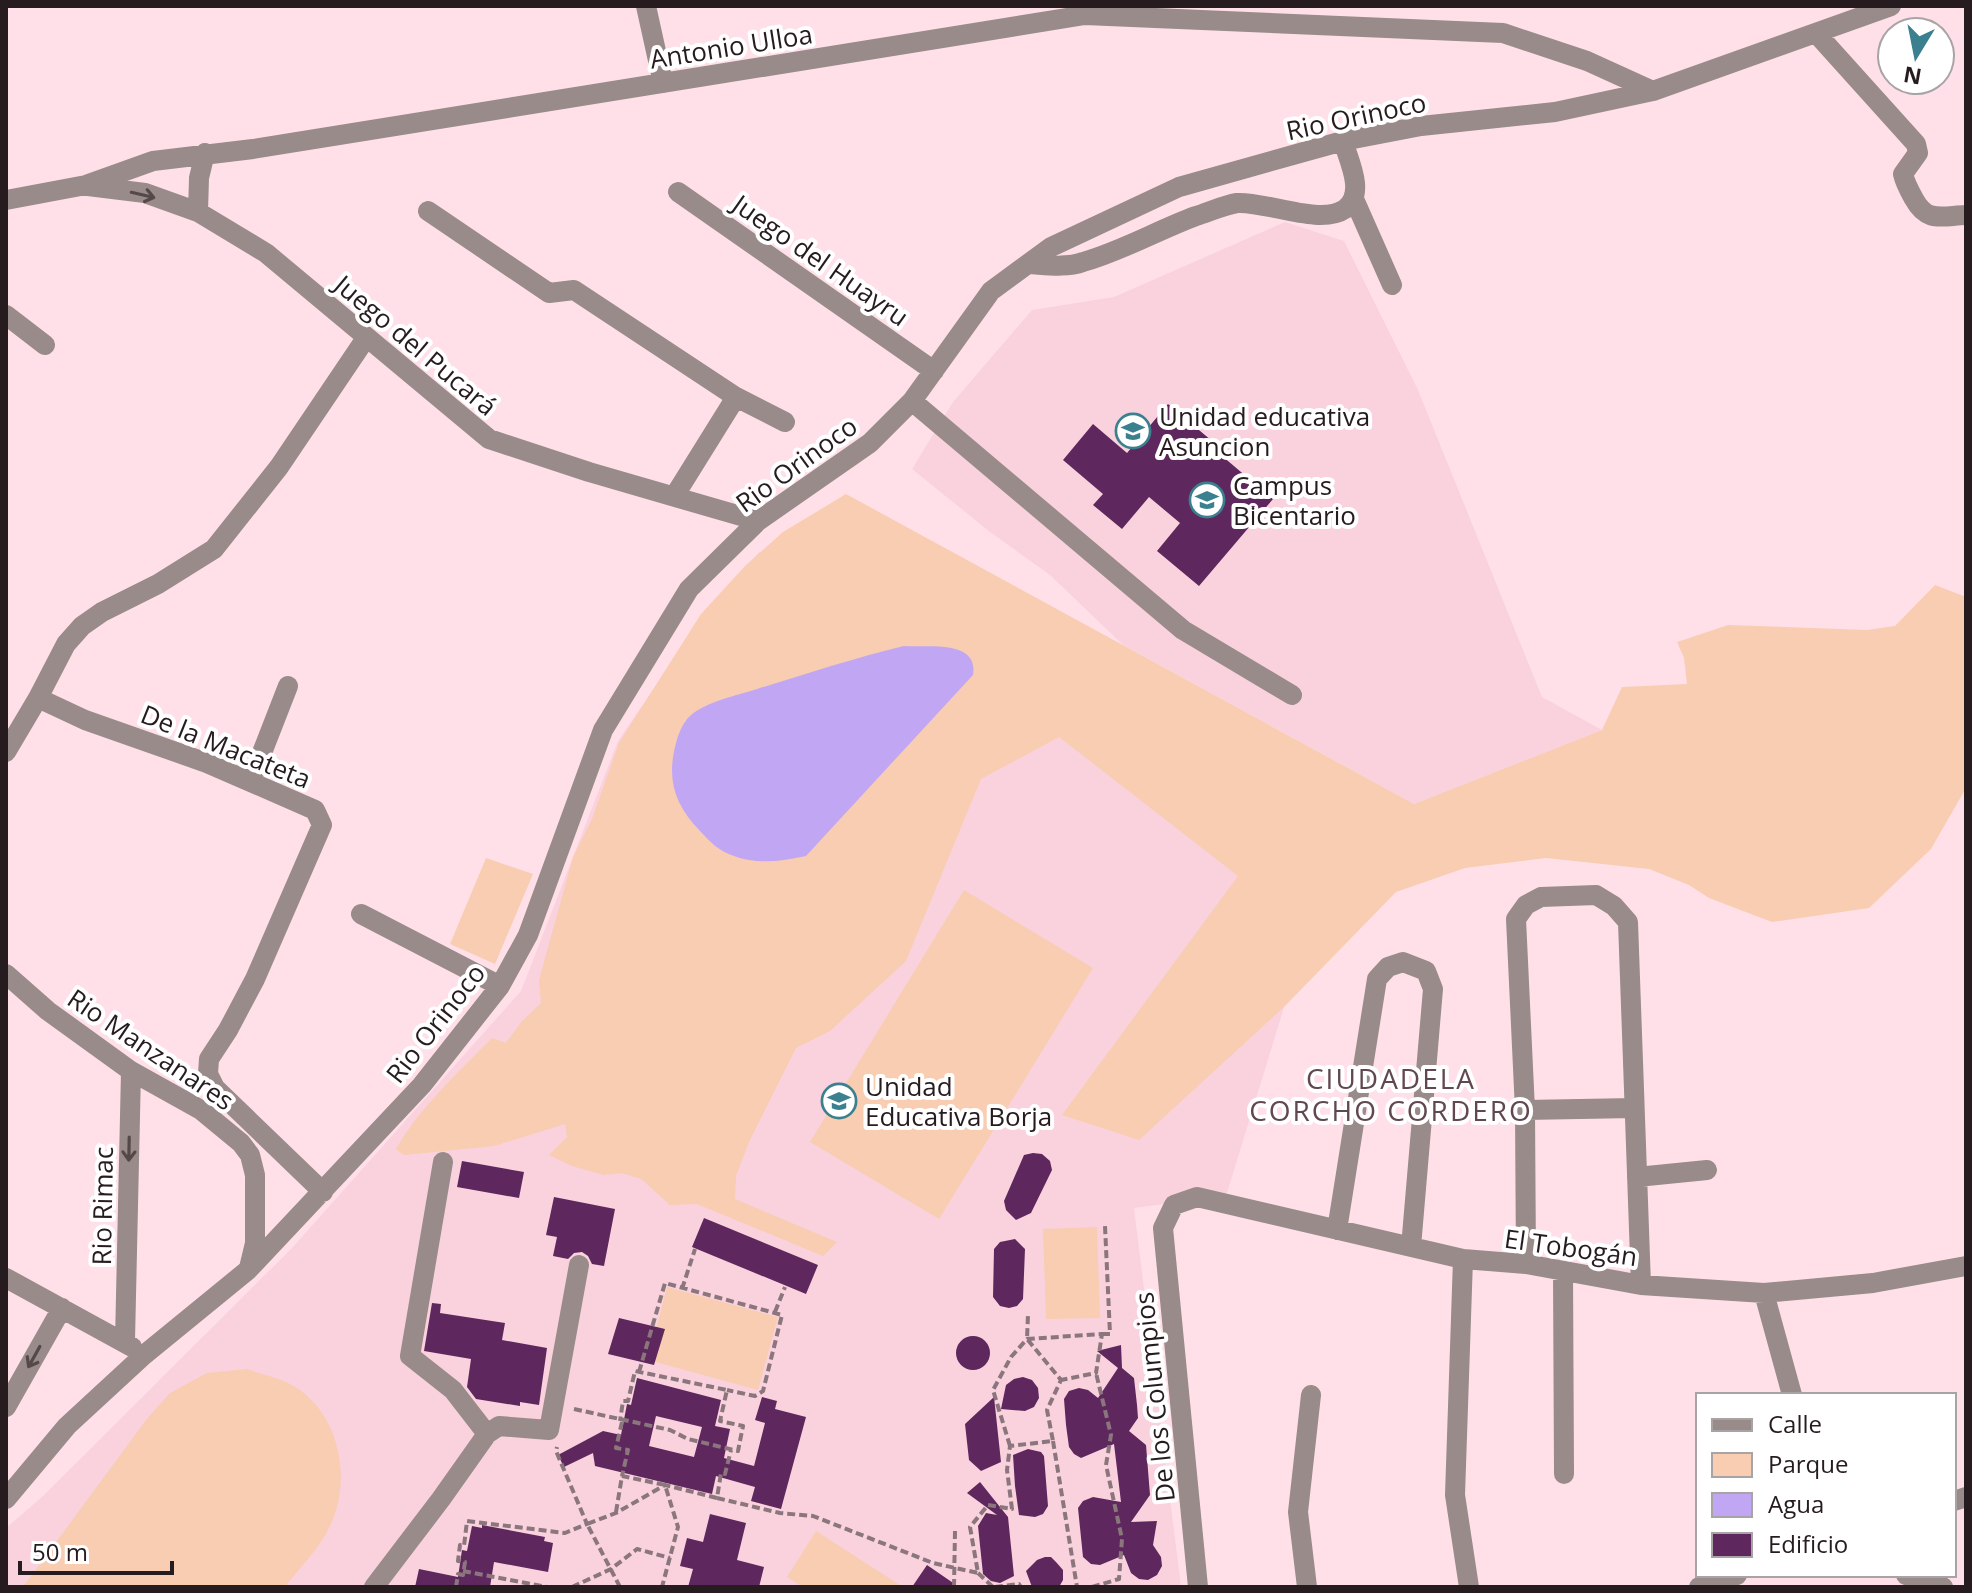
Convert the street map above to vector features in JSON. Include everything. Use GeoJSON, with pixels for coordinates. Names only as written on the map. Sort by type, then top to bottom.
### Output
{"type":"FeatureCollection","features":[{"type":"Feature","properties":{"kind":"street"},"geometry":{"type":"LineString","coordinates":[[646,6],[663,83]]}},
{"type":"Feature","properties":{"kind":"street","name":"Rio Orinoco"},"geometry":{"type":"LineString","coordinates":[[6,1499],[67,1426],[144,1355],[248,1270],[422,1085],[500,986],[528,935],[603,730],[689,589],[758,521],[870,443],[912,401],[991,291],[1051,247],[1179,187],[1343,141],[1421,126],[1555,112],[1653,91],[1891,6]]}},
{"type":"Feature","properties":{"kind":"street","name":"Antonio Ulloa"},"geometry":{"type":"LineString","coordinates":[[6,200],[86,185],[153,161],[253,149],[1085,15],[1503,33],[1560,51],[1653,91]]}},
{"type":"Feature","properties":{"kind":"street"},"geometry":{"type":"LineString","coordinates":[[1816,33],[1916,144],[1918,153],[1903,174],[1921,211],[1928,217],[1966,215]]}},
{"type":"Feature","properties":{"kind":"street"},"geometry":{"type":"LineString","coordinates":[[1029,264],[1056,266],[1082,263],[1171,225],[1235,203],[1328,214],[1344,210],[1354,199],[1356,187],[1343,141]]}},
{"type":"Feature","properties":{"kind":"street"},"geometry":{"type":"LineString","coordinates":[[198,212],[199,178],[205,153]]}},
{"type":"Feature","properties":{"kind":"street","name":"Juego del Pucará"},"geometry":{"type":"LineString","coordinates":[[86,185],[145,193],[198,212],[266,253],[489,439],[589,472],[758,521]]}},
{"type":"Feature","properties":{"kind":"street","name":"Juego del Huayru"},"geometry":{"type":"LineString","coordinates":[[678,192],[934,371]]}},
{"type":"Feature","properties":{"kind":"street"},"geometry":{"type":"LineString","coordinates":[[1354,199],[1392,285]]}},
{"type":"Feature","properties":{"kind":"street"},"geometry":{"type":"LineString","coordinates":[[428,211],[549,293],[574,290],[736,397],[785,422]]}},
{"type":"Feature","properties":{"kind":"street"},"geometry":{"type":"LineString","coordinates":[[6,315],[45,345]]}},
{"type":"Feature","properties":{"kind":"street"},"geometry":{"type":"LineString","coordinates":[[6,752],[66,644],[82,626],[102,612],[158,584],[214,549],[279,467],[366,338]]}},
{"type":"Feature","properties":{"kind":"street"},"geometry":{"type":"LineString","coordinates":[[675,495],[736,397]]}},
{"type":"Feature","properties":{"kind":"street"},"geometry":{"type":"LineString","coordinates":[[912,401],[1183,630],[1292,695]]}},
{"type":"Feature","properties":{"kind":"street"},"geometry":{"type":"LineString","coordinates":[[251,781],[288,686]]}},
{"type":"Feature","properties":{"kind":"street","name":"De la Macateta"},"geometry":{"type":"LineString","coordinates":[[38,698],[85,720],[207,763],[315,810],[322,825],[255,979],[209,1059]]}},
{"type":"Feature","properties":{"kind":"street"},"geometry":{"type":"LineString","coordinates":[[1526,1264],[1525,1110],[1516,919],[1526,905],[1541,897],[1596,895],[1614,906],[1628,922],[1641,1285]]}},
{"type":"Feature","properties":{"kind":"street"},"geometry":{"type":"LineString","coordinates":[[361,914],[500,986]]}},
{"type":"Feature","properties":{"kind":"street"},"geometry":{"type":"LineString","coordinates":[[1337,1230],[1377,979],[1388,967],[1403,962],[1426,971],[1433,989],[1411,1247]]}},
{"type":"Feature","properties":{"kind":"street"},"geometry":{"type":"LineString","coordinates":[[6,974],[6,999]]}},
{"type":"Feature","properties":{"kind":"street","name":"Rio Manzanares"},"geometry":{"type":"LineString","coordinates":[[6,974],[48,1011],[131,1071],[201,1110],[241,1143],[250,1155],[255,1175],[255,1243],[248,1270]]}},
{"type":"Feature","properties":{"kind":"street","name":"Rio Manzanares"},"geometry":{"type":"LineString","coordinates":[[209,1059],[208,1074],[215,1088],[323,1192]]}},
{"type":"Feature","properties":{"kind":"street","name":"Rio Rimac"},"geometry":{"type":"LineString","coordinates":[[125,1341],[131,1071]]}},
{"type":"Feature","properties":{"kind":"street"},"geometry":{"type":"LineString","coordinates":[[1525,1110],[1634,1108]]}},
{"type":"Feature","properties":{"kind":"street"},"geometry":{"type":"LineString","coordinates":[[443,1162],[410,1356],[453,1390],[487,1434]]}},
{"type":"Feature","properties":{"kind":"street"},"geometry":{"type":"LineString","coordinates":[[1637,1177],[1707,1170]]}},
{"type":"Feature","properties":{"kind":"street","name":"El Tobogán"},"geometry":{"type":"LineString","coordinates":[[1174,1205],[1197,1197],[1463,1259],[1526,1264],[1641,1285],[1764,1293],[1873,1283],[1966,1266]]}},
{"type":"Feature","properties":{"kind":"street","name":"De los Columpios"},"geometry":{"type":"LineString","coordinates":[[1174,1205],[1163,1228],[1198,1587]]}},
{"type":"Feature","properties":{"kind":"street"},"geometry":{"type":"LineString","coordinates":[[1463,1259],[1455,1495],[1469,1587]]}},
{"type":"Feature","properties":{"kind":"street"},"geometry":{"type":"LineString","coordinates":[[374,1587],[487,1434],[499,1426],[549,1430],[579,1265]]}},
{"type":"Feature","properties":{"kind":"street"},"geometry":{"type":"LineString","coordinates":[[1563,1271],[1564,1474]]}},
{"type":"Feature","properties":{"kind":"street"},"geometry":{"type":"LineString","coordinates":[[6,1278],[125,1341],[144,1355]]}},
{"type":"Feature","properties":{"kind":"street"},"geometry":{"type":"LineString","coordinates":[[1764,1293],[1791,1393]]}},
{"type":"Feature","properties":{"kind":"street"},"geometry":{"type":"LineString","coordinates":[[6,1407],[62,1308]]}},
{"type":"Feature","properties":{"kind":"street"},"geometry":{"type":"LineString","coordinates":[[1307,1587],[1298,1512],[1311,1395]]}},
{"type":"Feature","properties":{"kind":"street"},"geometry":{"type":"LineString","coordinates":[[1699,1587],[1731,1577]]}},
{"type":"Feature","properties":{"kind":"street"},"geometry":{"type":"LineString","coordinates":[[1912,1577],[1943,1587]]}},
{"type":"Feature","properties":{"kind":"path"},"geometry":{"type":"LineString","coordinates":[[1027,1339],[1110,1334],[1105,1226]]}},
{"type":"Feature","properties":{"kind":"path"},"geometry":{"type":"LineString","coordinates":[[682,1289],[695,1249]]}},
{"type":"Feature","properties":{"kind":"path"},"geometry":{"type":"LineString","coordinates":[[616,1513],[628,1450],[616,1448],[623,1401],[628,1401],[635,1371],[639,1372],[727,1390],[755,1396],[763,1391],[782,1315],[665,1283],[639,1372]]}},
{"type":"Feature","properties":{"kind":"path"},"geometry":{"type":"LineString","coordinates":[[775,1312],[785,1287]]}},
{"type":"Feature","properties":{"kind":"path"},"geometry":{"type":"LineString","coordinates":[[978,1573],[970,1527],[988,1505],[1012,1509],[1007,1470],[1010,1446],[993,1390],[1011,1357],[1027,1339],[1028,1315]]}},
{"type":"Feature","properties":{"kind":"path"},"geometry":{"type":"LineString","coordinates":[[1092,1587],[1119,1579],[1122,1539],[1106,1465],[1111,1435],[1096,1373],[1102,1334]]}},
{"type":"Feature","properties":{"kind":"path"},"geometry":{"type":"LineString","coordinates":[[1027,1339],[1061,1380]]}},
{"type":"Feature","properties":{"kind":"path"},"geometry":{"type":"LineString","coordinates":[[1061,1380],[1096,1373]]}},
{"type":"Feature","properties":{"kind":"path"},"geometry":{"type":"LineString","coordinates":[[1061,1380],[1047,1410],[1077,1587]]}},
{"type":"Feature","properties":{"kind":"path"},"geometry":{"type":"LineString","coordinates":[[566,1407],[670,1430],[688,1439],[738,1451],[743,1426],[720,1421],[727,1390]]}},
{"type":"Feature","properties":{"kind":"path"},"geometry":{"type":"LineString","coordinates":[[559,1436],[556,1451],[587,1524],[620,1587]]}},
{"type":"Feature","properties":{"kind":"path"},"geometry":{"type":"LineString","coordinates":[[1010,1446],[1053,1441]]}},
{"type":"Feature","properties":{"kind":"path"},"geometry":{"type":"LineString","coordinates":[[717,1498],[721,1473],[725,1474],[731,1450]]}},
{"type":"Feature","properties":{"kind":"path"},"geometry":{"type":"LineString","coordinates":[[622,1476],[780,1513],[813,1516],[933,1563],[978,1573],[994,1587],[1019,1584],[1021,1587]]}},
{"type":"Feature","properties":{"kind":"path"},"geometry":{"type":"LineString","coordinates":[[456,1587],[458,1574],[463,1575],[465,1562],[458,1561],[460,1545],[464,1546],[467,1521],[565,1533],[616,1513],[665,1485]]}},
{"type":"Feature","properties":{"kind":"path"},"geometry":{"type":"LineString","coordinates":[[662,1587],[678,1527],[665,1485]]}},
{"type":"Feature","properties":{"kind":"path"},"geometry":{"type":"LineString","coordinates":[[954,1587],[955,1531]]}},
{"type":"Feature","properties":{"kind":"path"},"geometry":{"type":"LineString","coordinates":[[572,1587],[611,1569],[637,1549],[670,1558]]}},
{"type":"Feature","properties":{"kind":"path"},"geometry":{"type":"LineString","coordinates":[[463,1571],[547,1587]]}},
{"type":"Feature","properties":{"kind":"shaded area","name":"Campus Bicentario"},"geometry":{"type":"Polygon","coordinates":[[[1285,222],[1344,241],[1418,390],[1542,697],[1602,730],[1414,804],[1123,645],[1050,575],[990,532],[912,469],[953,402],[1032,310],[1114,297],[1285,222]]]}},
{"type":"Feature","properties":{"kind":"shaded area","name":"Unidad Educativa Borja"},"geometry":{"type":"Polygon","coordinates":[[[759,552],[999,620],[1326,871],[1226,1196],[1134,1208],[1181,1587],[6,1587],[6,1528],[43,1496],[292,1248],[521,991],[618,741],[705,613],[759,552]]]}},
{"type":"Feature","properties":{"kind":"green space"},"geometry":{"type":"Polygon","coordinates":[[[846,494],[1414,804],[1602,730],[1622,687],[1687,684],[1684,658],[1677,642],[1728,625],[1867,630],[1895,626],[1935,585],[1966,597],[1966,788],[1931,849],[1869,908],[1772,922],[1709,898],[1689,885],[1649,869],[1546,858],[1465,868],[1396,892],[1285,1006],[1139,1140],[1062,1115],[1238,876],[1059,737],[981,779],[906,961],[830,1031],[796,1048],[749,1142],[736,1176],[735,1199],[837,1242],[823,1256],[697,1204],[670,1205],[641,1179],[622,1173],[604,1175],[572,1166],[549,1155],[567,1137],[565,1124],[494,1146],[404,1155],[396,1149],[440,1091],[492,1038],[506,1043],[522,1021],[541,1003],[539,980],[573,857],[592,819],[619,743],[701,614],[745,566],[783,532],[846,494]]]}},
{"type":"Feature","properties":{"kind":"green space"},"geometry":{"type":"Polygon","coordinates":[[[486,858],[533,874],[495,964],[450,944],[486,858]]]}},
{"type":"Feature","properties":{"kind":"green space"},"geometry":{"type":"Polygon","coordinates":[[[964,890],[1093,968],[939,1219],[810,1142],[964,890]]]}},
{"type":"Feature","properties":{"kind":"green space"},"geometry":{"type":"Polygon","coordinates":[[[1097,1227],[1100,1318],[1046,1319],[1043,1229],[1097,1227]]]}},
{"type":"Feature","properties":{"kind":"green space"},"geometry":{"type":"Polygon","coordinates":[[[667,1287],[778,1317],[758,1390],[648,1360],[667,1287]]]}},
{"type":"Feature","properties":{"kind":"green space"},"geometry":{"type":"Polygon","coordinates":[[[247,1369],[288,1383],[305,1394],[319,1409],[337,1446],[340,1488],[337,1509],[320,1543],[285,1587],[23,1587],[146,1420],[170,1393],[207,1373],[247,1369]]]}},
{"type":"Feature","properties":{"kind":"green space"},"geometry":{"type":"Polygon","coordinates":[[[816,1531],[903,1587],[803,1587],[787,1577],[816,1531]]]}},
{"type":"Feature","properties":{"kind":"water"},"geometry":{"type":"Polygon","coordinates":[[[904,646],[960,651],[973,664],[973,675],[806,856],[770,861],[743,859],[716,846],[691,821],[675,791],[672,769],[678,736],[690,716],[722,700],[904,646]]]}},
{"type":"Feature","properties":{"kind":"building"},"geometry":{"type":"Polygon","coordinates":[[[1168,404],[1218,446],[1215,450],[1273,499],[1199,586],[1157,551],[1180,523],[1149,497],[1122,529],[1093,505],[1103,494],[1063,460],[1093,424],[1127,453],[1168,404]]]}},
{"type":"Feature","properties":{"kind":"building"},"geometry":{"type":"Polygon","coordinates":[[[1042,1154],[1050,1161],[1052,1170],[1031,1213],[1016,1220],[1006,1210],[1004,1201],[1024,1155],[1042,1154]]]}},
{"type":"Feature","properties":{"kind":"building"},"geometry":{"type":"Polygon","coordinates":[[[462,1161],[524,1172],[519,1198],[457,1187],[462,1161]]]}},
{"type":"Feature","properties":{"kind":"building"},"geometry":{"type":"Polygon","coordinates":[[[554,1197],[615,1209],[604,1266],[592,1264],[582,1252],[574,1253],[568,1259],[553,1256],[557,1237],[546,1235],[554,1197]]]}},
{"type":"Feature","properties":{"kind":"building"},"geometry":{"type":"Polygon","coordinates":[[[704,1218],[818,1265],[806,1294],[692,1247],[704,1218]]]}},
{"type":"Feature","properties":{"kind":"building"},"geometry":{"type":"Polygon","coordinates":[[[1015,1239],[1025,1249],[1023,1299],[1017,1306],[1009,1308],[1000,1306],[993,1297],[994,1249],[1000,1242],[1015,1239]]]}},
{"type":"Feature","properties":{"kind":"building"},"geometry":{"type":"Polygon","coordinates":[[[432,1303],[441,1304],[440,1313],[505,1323],[502,1340],[547,1348],[539,1405],[520,1402],[520,1406],[476,1399],[467,1387],[471,1359],[424,1351],[432,1303]]]}},
{"type":"Feature","properties":{"kind":"building"},"geometry":{"type":"Polygon","coordinates":[[[619,1318],[665,1329],[654,1365],[608,1354],[619,1318]]]}},
{"type":"Feature","properties":{"kind":"building"},"geometry":{"type":"Polygon","coordinates":[[[973,1336],[985,1341],[990,1353],[985,1365],[973,1370],[961,1365],[956,1353],[961,1341],[973,1336]]]}},
{"type":"Feature","properties":{"kind":"building"},"geometry":{"type":"Polygon","coordinates":[[[1121,1345],[1122,1368],[1134,1378],[1137,1405],[1138,1418],[1129,1431],[1146,1445],[1150,1495],[1131,1522],[1157,1521],[1153,1545],[1161,1557],[1162,1566],[1157,1575],[1148,1580],[1139,1579],[1131,1573],[1124,1555],[1100,1565],[1091,1564],[1083,1557],[1078,1508],[1083,1501],[1093,1497],[1121,1502],[1114,1444],[1081,1458],[1069,1447],[1066,1425],[1064,1399],[1069,1391],[1079,1388],[1088,1390],[1098,1398],[1118,1368],[1097,1351],[1121,1345]]]}},
{"type":"Feature","properties":{"kind":"building"},"geometry":{"type":"Polygon","coordinates":[[[1023,1377],[1032,1380],[1038,1388],[1039,1398],[1034,1407],[1025,1411],[1001,1409],[1006,1385],[1023,1377]]]}},
{"type":"Feature","properties":{"kind":"building"},"geometry":{"type":"Polygon","coordinates":[[[637,1378],[721,1400],[715,1426],[730,1429],[724,1458],[754,1466],[765,1423],[755,1420],[762,1397],[777,1401],[775,1409],[806,1417],[781,1509],[751,1501],[755,1487],[716,1476],[712,1494],[595,1466],[593,1453],[564,1467],[558,1455],[603,1431],[621,1435],[627,1404],[631,1405],[637,1378]],[[656,1416],[649,1446],[694,1457],[702,1427],[656,1416]]]}},
{"type":"Feature","properties":{"kind":"building"},"geometry":{"type":"Polygon","coordinates":[[[994,1397],[1001,1462],[981,1471],[969,1460],[965,1424],[994,1397]]]}},
{"type":"Feature","properties":{"kind":"building"},"geometry":{"type":"Polygon","coordinates":[[[1028,1449],[1041,1452],[1044,1456],[1048,1506],[1043,1514],[1035,1517],[1019,1515],[1015,1486],[1013,1455],[1028,1449]]]}},
{"type":"Feature","properties":{"kind":"building"},"geometry":{"type":"Polygon","coordinates":[[[980,1482],[1008,1517],[1014,1576],[1000,1583],[991,1581],[983,1574],[978,1526],[986,1513],[997,1515],[967,1493],[980,1482]]]}},
{"type":"Feature","properties":{"kind":"building"},"geometry":{"type":"Polygon","coordinates":[[[710,1514],[746,1523],[737,1560],[764,1567],[759,1587],[688,1587],[693,1569],[680,1566],[687,1538],[703,1542],[710,1514]]]}},
{"type":"Feature","properties":{"kind":"building"},"geometry":{"type":"Polygon","coordinates":[[[482,1525],[545,1537],[544,1541],[553,1543],[548,1572],[494,1562],[490,1587],[415,1587],[419,1569],[458,1577],[462,1550],[467,1551],[472,1526],[482,1528],[482,1525]]]}},
{"type":"Feature","properties":{"kind":"building"},"geometry":{"type":"Polygon","coordinates":[[[1045,1557],[1051,1557],[1063,1570],[1059,1587],[1032,1587],[1026,1571],[1045,1557]]]}},
{"type":"Feature","properties":{"kind":"building"},"geometry":{"type":"Polygon","coordinates":[[[927,1565],[959,1587],[912,1587],[927,1565]]]}},
{"type":"Feature","properties":{"kind":"place","name":"Unidad educativa Asuncion"},"geometry":{"type":"Point","coordinates":[1133,431]}},
{"type":"Feature","properties":{"kind":"place","name":"Campus Bicentario"},"geometry":{"type":"Point","coordinates":[1207,500]}},
{"type":"Feature","properties":{"kind":"place","name":"Unidad Educativa Borja"},"geometry":{"type":"Point","coordinates":[839,1101]}},
{"type":"Feature","properties":{"kind":"district","name":"CIUDADELA CORCHO CORDERO"},"geometry":{"type":"Point","coordinates":[1391,1094]}}]}
